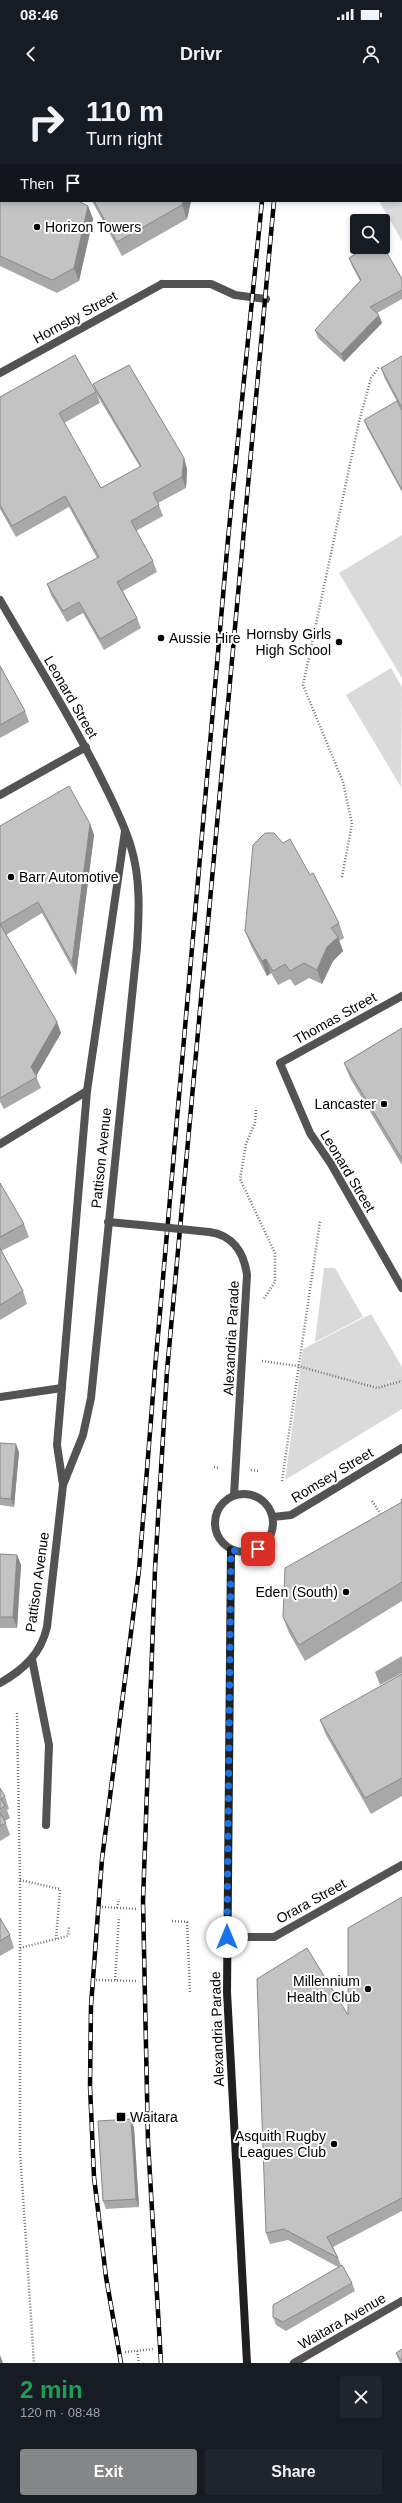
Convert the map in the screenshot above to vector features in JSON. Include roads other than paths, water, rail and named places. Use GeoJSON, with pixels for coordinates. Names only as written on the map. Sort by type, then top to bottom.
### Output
{"type":"FeatureCollection","features":[{"type":"Feature","properties":{"kind":"street","name":"Hornsby Street"},"geometry":{"type":"LineString","coordinates":[[0,373],[162,284],[211,284],[235,295],[266,299]]}},
{"type":"Feature","properties":{"kind":"street","name":"Leonard Street"},"geometry":{"type":"LineString","coordinates":[[0,600],[86,747],[116,808]]}},
{"type":"Feature","properties":{"kind":"street"},"geometry":{"type":"LineString","coordinates":[[0,795],[86,747]]}},
{"type":"Feature","properties":{"kind":"street","name":"Pattison Avenue"},"geometry":{"type":"LineString","coordinates":[[63,1485],[83,1435],[91,1398],[139,914],[136,874],[131,847],[116,808]]}},
{"type":"Feature","properties":{"kind":"street","name":"Pattison Avenue"},"geometry":{"type":"LineString","coordinates":[[0,1683],[16,1673],[32,1659],[39,1650],[47,1627],[63,1485],[57,1445],[88,1091],[125,831]]}},
{"type":"Feature","properties":{"kind":"street","name":"Thomas Street"},"geometry":{"type":"LineString","coordinates":[[280,1063],[402,996]]}},
{"type":"Feature","properties":{"kind":"street","name":"Leonard Street"},"geometry":{"type":"LineString","coordinates":[[280,1063],[310,1132],[331,1164],[402,1288]]}},
{"type":"Feature","properties":{"kind":"street"},"geometry":{"type":"LineString","coordinates":[[0,1144],[88,1091]]}},
{"type":"Feature","properties":{"kind":"street","name":"Alexandria Parade"},"geometry":{"type":"LineString","coordinates":[[108,1222],[209,1232],[224,1236],[235,1245],[244,1262],[247,1275],[234,1494]]}},
{"type":"Feature","properties":{"kind":"street"},"geometry":{"type":"LineString","coordinates":[[0,1397],[50,1388],[62,1388]]}},
{"type":"Feature","properties":{"kind":"street","name":"Romsey Street"},"geometry":{"type":"LineString","coordinates":[[273,1517],[291,1515],[402,1448]]}},
{"type":"Feature","properties":{"kind":"street"},"geometry":{"type":"LineString","coordinates":[[245,1493],[255,1495],[263,1500],[273,1517],[272,1531],[266,1543],[249,1552],[231,1550],[220,1539],[214,1525],[219,1506],[234,1494],[245,1493]]}},
{"type":"Feature","properties":{"kind":"street","name":"Alexandria Parade"},"geometry":{"type":"LineString","coordinates":[[231,1550],[227,1992],[247,2363]]}},
{"type":"Feature","properties":{"kind":"street"},"geometry":{"type":"LineString","coordinates":[[32,1659],[49,1745],[46,1825]]}},
{"type":"Feature","properties":{"kind":"street","name":"Orara Street"},"geometry":{"type":"LineString","coordinates":[[227,1937],[274,1937],[402,1865]]}},
{"type":"Feature","properties":{"kind":"street","name":"Waitara Avenue"},"geometry":{"type":"LineString","coordinates":[[294,2363],[402,2301]]}},
{"type":"Feature","properties":{"kind":"railway"},"geometry":{"type":"LineString","coordinates":[[121,2363],[106,2277],[94,2177],[90,2086],[91,2006],[102,1859],[139,1570],[155,1369],[228,539],[262,202]]}},
{"type":"Feature","properties":{"kind":"railway"},"geometry":{"type":"LineString","coordinates":[[161,2363],[148,2142],[143,1901],[155,1569],[167,1371],[274,202]]}},
{"type":"Feature","properties":{"kind":"place","name":"Horizon Towers"},"geometry":{"type":"Point","coordinates":[37,227]}},
{"type":"Feature","properties":{"kind":"place","name":"Aussie Hire"},"geometry":{"type":"Point","coordinates":[161,638]}},
{"type":"Feature","properties":{"kind":"place","name":"Hornsby Girls High School"},"geometry":{"type":"Point","coordinates":[339,642]}},
{"type":"Feature","properties":{"kind":"place","name":"Barr Automotive"},"geometry":{"type":"Point","coordinates":[11,877]}},
{"type":"Feature","properties":{"kind":"place","name":"Lancaster"},"geometry":{"type":"Point","coordinates":[384,1104]}},
{"type":"Feature","properties":{"kind":"place","name":"Eden (South)"},"geometry":{"type":"Point","coordinates":[346,1592]}},
{"type":"Feature","properties":{"kind":"place","name":"Millennium Health Club"},"geometry":{"type":"Point","coordinates":[368,1989]}},
{"type":"Feature","properties":{"kind":"place","name":"Waitara"},"geometry":{"type":"Point","coordinates":[121,2117]}},
{"type":"Feature","properties":{"kind":"place","name":"Asquith Rugby Leagues Club"},"geometry":{"type":"Point","coordinates":[334,2144]}}]}
